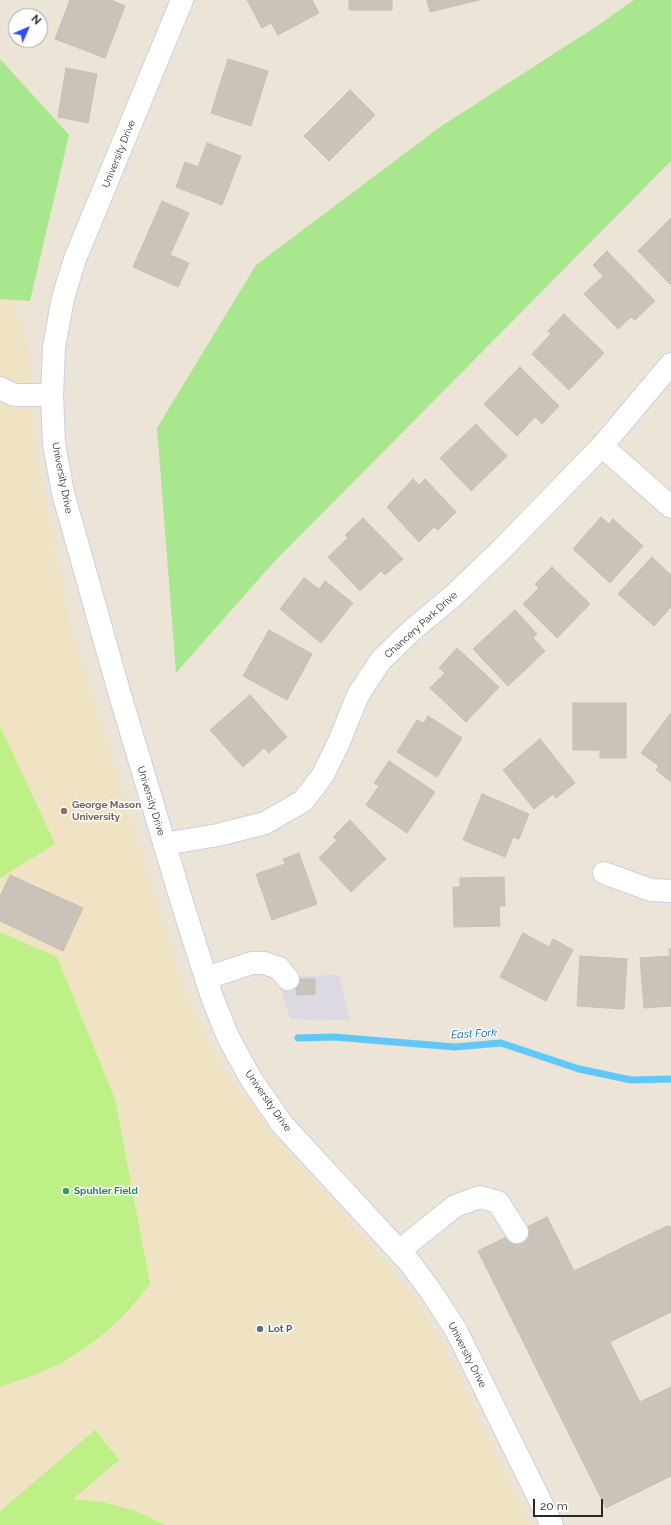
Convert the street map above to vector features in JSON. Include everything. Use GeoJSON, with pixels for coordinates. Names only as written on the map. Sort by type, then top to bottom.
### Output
{"type":"FeatureCollection","features":[{"type":"Feature","properties":{"kind":"street","name":"University Drive"},"geometry":{"type":"LineString","coordinates":[[182,0],[75,259],[63,298],[54,346],[52,395],[54,444],[63,493],[164,844],[206,978],[228,1037],[251,1079],[282,1124],[399,1251],[430,1290],[456,1330],[552,1525]]}},
{"type":"Feature","properties":{"kind":"street","name":"Chancery Park Drive"},"geometry":{"type":"LineString","coordinates":[[164,844],[218,835],[265,823],[303,801],[323,774],[339,742],[358,695],[381,660],[502,549],[602,446],[671,364]]}},
{"type":"Feature","properties":{"kind":"street"},"geometry":{"type":"LineString","coordinates":[[5,396],[52,395]]}},
{"type":"Feature","properties":{"kind":"street"},"geometry":{"type":"LineString","coordinates":[[602,446],[671,507]]}},
{"type":"Feature","properties":{"kind":"street"},"geometry":{"type":"LineString","coordinates":[[604,873],[652,890],[671,891]]}},
{"type":"Feature","properties":{"kind":"street"},"geometry":{"type":"LineString","coordinates":[[206,978],[252,963],[264,963],[279,968],[288,979]]}},
{"type":"Feature","properties":{"kind":"street"},"geometry":{"type":"LineString","coordinates":[[399,1251],[455,1206],[480,1197],[498,1202],[517,1232]]}},
{"type":"Feature","properties":{"kind":"shaded area","name":"George Mason University"},"geometry":{"type":"Polygon","coordinates":[[[0,274],[26,338],[36,453],[70,626],[186,996],[221,1067],[267,1127],[411,1293],[443,1344],[530,1525],[0,1525],[0,274]]]}},
{"type":"Feature","properties":{"kind":"shaded area"},"geometry":{"type":"Polygon","coordinates":[[[339,975],[350,1020],[290,1019],[279,983],[294,976],[339,975]]]}},
{"type":"Feature","properties":{"kind":"green space"},"geometry":{"type":"Polygon","coordinates":[[[634,0],[671,0],[671,161],[272,564],[176,673],[157,428],[256,265],[440,127],[597,26],[634,0]]]}},
{"type":"Feature","properties":{"kind":"green space"},"geometry":{"type":"Polygon","coordinates":[[[0,59],[69,135],[30,301],[0,299],[0,59]]]}},
{"type":"Feature","properties":{"kind":"green space"},"geometry":{"type":"Polygon","coordinates":[[[0,726],[55,844],[0,878],[0,726]]]}},
{"type":"Feature","properties":{"kind":"green space","name":"Spuhler Field"},"geometry":{"type":"Polygon","coordinates":[[[0,932],[57,957],[115,1099],[150,1284],[128,1311],[106,1332],[85,1348],[63,1362],[35,1375],[0,1387],[0,932]]]}},
{"type":"Feature","properties":{"kind":"green space"},"geometry":{"type":"Polygon","coordinates":[[[95,1430],[119,1460],[73,1499],[102,1502],[134,1510],[165,1525],[0,1525],[0,1511],[95,1430]]]}},
{"type":"Feature","properties":{"kind":"building"},"geometry":{"type":"Polygon","coordinates":[[[70,0],[111,0],[125,6],[105,58],[55,39],[70,0]]]}},
{"type":"Feature","properties":{"kind":"building"},"geometry":{"type":"Polygon","coordinates":[[[247,0],[312,0],[319,13],[278,35],[271,23],[262,28],[247,0]]]}},
{"type":"Feature","properties":{"kind":"building"},"geometry":{"type":"Polygon","coordinates":[[[349,0],[392,0],[392,10],[349,10],[349,0]]]}},
{"type":"Feature","properties":{"kind":"building"},"geometry":{"type":"Polygon","coordinates":[[[427,0],[479,0],[430,12],[427,0]]]}},
{"type":"Feature","properties":{"kind":"building"},"geometry":{"type":"Polygon","coordinates":[[[228,59],[268,71],[251,126],[211,113],[228,59]]]}},
{"type":"Feature","properties":{"kind":"building"},"geometry":{"type":"Polygon","coordinates":[[[66,68],[97,74],[88,123],[58,117],[66,68]]]}},
{"type":"Feature","properties":{"kind":"building"},"geometry":{"type":"Polygon","coordinates":[[[350,90],[375,115],[329,161],[304,136],[350,90]]]}},
{"type":"Feature","properties":{"kind":"building"},"geometry":{"type":"Polygon","coordinates":[[[207,143],[241,156],[222,205],[176,187],[185,162],[198,167],[207,143]]]}},
{"type":"Feature","properties":{"kind":"building"},"geometry":{"type":"Polygon","coordinates":[[[162,201],[189,213],[170,255],[189,263],[178,287],[133,267],[162,201]]]}},
{"type":"Feature","properties":{"kind":"building"},"geometry":{"type":"Polygon","coordinates":[[[671,218],[671,285],[638,251],[671,218]]]}},
{"type":"Feature","properties":{"kind":"building"},"geometry":{"type":"Polygon","coordinates":[[[607,251],[655,301],[635,320],[631,317],[618,329],[584,294],[603,276],[593,265],[607,251]]]}},
{"type":"Feature","properties":{"kind":"building"},"geometry":{"type":"Polygon","coordinates":[[[564,314],[604,353],[569,390],[532,354],[551,334],[548,331],[564,314]]]}},
{"type":"Feature","properties":{"kind":"building"},"geometry":{"type":"Polygon","coordinates":[[[520,367],[559,406],[542,424],[535,417],[517,436],[484,404],[520,367]]]}},
{"type":"Feature","properties":{"kind":"building"},"geometry":{"type":"Polygon","coordinates":[[[476,424],[507,456],[471,491],[440,458],[476,424]]]}},
{"type":"Feature","properties":{"kind":"building"},"geometry":{"type":"Polygon","coordinates":[[[413,479],[419,485],[425,479],[456,512],[438,530],[434,527],[419,542],[387,507],[413,479]]]}},
{"type":"Feature","properties":{"kind":"building"},"geometry":{"type":"Polygon","coordinates":[[[601,517],[609,524],[613,519],[643,546],[610,583],[573,549],[601,517]]]}},
{"type":"Feature","properties":{"kind":"building"},"geometry":{"type":"Polygon","coordinates":[[[363,518],[403,559],[385,575],[381,571],[360,591],[328,557],[348,538],[345,535],[363,518]]]}},
{"type":"Feature","properties":{"kind":"building"},"geometry":{"type":"Polygon","coordinates":[[[652,557],[671,575],[671,607],[654,626],[618,594],[652,557]]]}},
{"type":"Feature","properties":{"kind":"building"},"geometry":{"type":"Polygon","coordinates":[[[552,567],[590,604],[557,638],[523,604],[539,588],[535,584],[552,567]]]}},
{"type":"Feature","properties":{"kind":"building"},"geometry":{"type":"Polygon","coordinates":[[[304,578],[319,589],[325,581],[353,603],[321,643],[280,609],[304,578]]]}},
{"type":"Feature","properties":{"kind":"building"},"geometry":{"type":"Polygon","coordinates":[[[515,610],[537,634],[533,638],[545,651],[508,686],[473,649],[515,610]]]}},
{"type":"Feature","properties":{"kind":"building"},"geometry":{"type":"Polygon","coordinates":[[[269,630],[312,654],[287,700],[243,676],[269,630]]]}},
{"type":"Feature","properties":{"kind":"building"},"geometry":{"type":"Polygon","coordinates":[[[457,648],[499,687],[466,722],[430,688],[445,673],[439,668],[457,648]]]}},
{"type":"Feature","properties":{"kind":"building"},"geometry":{"type":"Polygon","coordinates":[[[250,695],[287,737],[269,753],[264,748],[243,767],[210,730],[250,695]]]}},
{"type":"Feature","properties":{"kind":"building"},"geometry":{"type":"Polygon","coordinates":[[[573,703],[626,703],[626,758],[600,758],[600,750],[573,750],[573,703]]]}},
{"type":"Feature","properties":{"kind":"building"},"geometry":{"type":"Polygon","coordinates":[[[670,714],[671,782],[656,770],[659,766],[641,753],[670,714]]]}},
{"type":"Feature","properties":{"kind":"building"},"geometry":{"type":"Polygon","coordinates":[[[428,716],[462,738],[437,777],[397,752],[417,720],[424,723],[428,716]]]}},
{"type":"Feature","properties":{"kind":"building"},"geometry":{"type":"Polygon","coordinates":[[[540,739],[575,783],[556,798],[553,794],[534,809],[503,770],[540,739]]]}},
{"type":"Feature","properties":{"kind":"building"},"geometry":{"type":"Polygon","coordinates":[[[389,761],[435,792],[407,833],[366,805],[379,786],[374,783],[389,761]]]}},
{"type":"Feature","properties":{"kind":"building"},"geometry":{"type":"Polygon","coordinates":[[[482,794],[529,814],[519,839],[513,837],[505,857],[463,840],[482,794]]]}},
{"type":"Feature","properties":{"kind":"building"},"geometry":{"type":"Polygon","coordinates":[[[350,820],[386,859],[351,892],[319,858],[337,840],[333,837],[350,820]]]}},
{"type":"Feature","properties":{"kind":"building"},"geometry":{"type":"Polygon","coordinates":[[[299,853],[317,904],[272,920],[256,874],[285,864],[283,859],[299,853]]]}},
{"type":"Feature","properties":{"kind":"building"},"geometry":{"type":"Polygon","coordinates":[[[10,875],[83,908],[63,951],[0,921],[0,897],[10,875]]]}},
{"type":"Feature","properties":{"kind":"building"},"geometry":{"type":"Polygon","coordinates":[[[504,877],[505,906],[499,906],[500,926],[454,927],[453,887],[460,887],[460,878],[504,877]]]}},
{"type":"Feature","properties":{"kind":"building"},"geometry":{"type":"Polygon","coordinates":[[[523,933],[549,947],[553,939],[573,950],[546,1001],[500,977],[523,933]]]}},
{"type":"Feature","properties":{"kind":"building"},"geometry":{"type":"Polygon","coordinates":[[[669,949],[671,949],[671,1006],[644,1008],[640,958],[670,956],[669,949]]]}},
{"type":"Feature","properties":{"kind":"building"},"geometry":{"type":"Polygon","coordinates":[[[580,956],[627,959],[624,1009],[577,1006],[580,956]]]}},
{"type":"Feature","properties":{"kind":"building"},"geometry":{"type":"Polygon","coordinates":[[[296,979],[315,979],[315,994],[297,995],[296,979]]]}},
{"type":"Feature","properties":{"kind":"building"},"geometry":{"type":"Polygon","coordinates":[[[547,1217],[574,1271],[667,1226],[671,1227],[671,1312],[610,1342],[640,1402],[671,1387],[671,1476],[606,1508],[478,1251],[547,1217]]]}},
{"type":"Feature","properties":{"kind":"waterway","name":"East Fork"},"geometry":{"type":"LineString","coordinates":[[298,1038],[334,1037],[455,1047],[501,1043],[579,1069],[631,1080],[671,1079]]}},
{"type":"Feature","properties":{"kind":"place","name":"George Mason University"},"geometry":{"type":"Point","coordinates":[64,811]}},
{"type":"Feature","properties":{"kind":"place","name":"Spuhler Field"},"geometry":{"type":"Point","coordinates":[66,1191]}},
{"type":"Feature","properties":{"kind":"place","name":"Lot P"},"geometry":{"type":"Point","coordinates":[260,1329]}}]}
